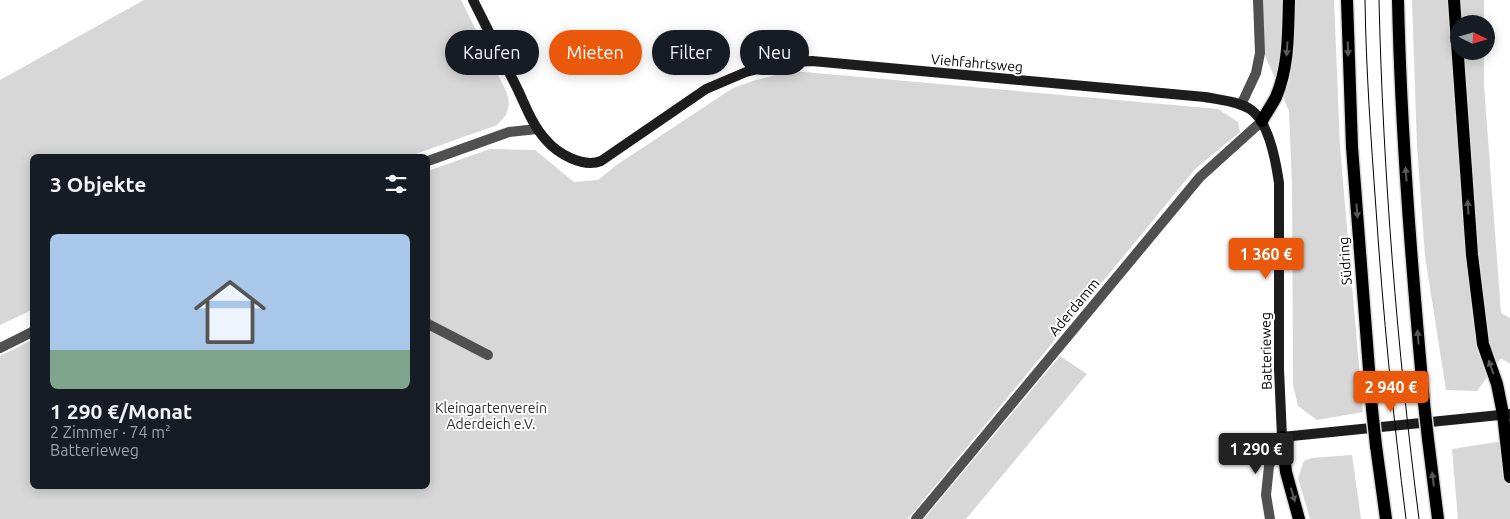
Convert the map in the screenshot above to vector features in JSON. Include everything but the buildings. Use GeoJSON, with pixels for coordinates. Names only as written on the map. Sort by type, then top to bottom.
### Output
{"type":"FeatureCollection","features":[{"type":"Feature","properties":{"kind":"main road"},"geometry":{"type":"LineString","coordinates":[[1262,121],[1276,98],[1283,76],[1287,53],[1289,0]]}},
{"type":"Feature","properties":{"kind":"main road","name":"Südring"},"geometry":{"type":"LineString","coordinates":[[1347,0],[1352,147],[1372,409],[1386,519]]}},
{"type":"Feature","properties":{"kind":"main road"},"geometry":{"type":"LineString","coordinates":[[1398,0],[1406,183],[1424,402],[1438,519]]}},
{"type":"Feature","properties":{"kind":"main road"},"geometry":{"type":"LineString","coordinates":[[1454,0],[1472,255],[1483,344],[1506,414],[1510,477]]}},
{"type":"Feature","properties":{"kind":"main road"},"geometry":{"type":"LineString","coordinates":[[1282,437],[1286,472],[1299,519]]}},
{"type":"Feature","properties":{"kind":"street"},"geometry":{"type":"LineString","coordinates":[[430,160],[508,132],[537,129],[473,0]]}},
{"type":"Feature","properties":{"kind":"street"},"geometry":{"type":"LineString","coordinates":[[1241,105],[1256,73],[1260,53],[1258,0]]}},
{"type":"Feature","properties":{"kind":"street","name":"Viehfahrtsweg"},"geometry":{"type":"LineString","coordinates":[[537,129],[556,150],[585,163],[595,164],[601,162],[706,89],[746,72],[780,63],[812,61],[1205,97],[1231,101],[1251,109],[1262,121]]}},
{"type":"Feature","properties":{"kind":"street","name":"Batterieweg"},"geometry":{"type":"LineString","coordinates":[[1262,121],[1275,158],[1279,183],[1279,369],[1282,437],[1269,466],[1266,495],[1270,519]]}},
{"type":"Feature","properties":{"kind":"street","name":"Aderdamm"},"geometry":{"type":"LineString","coordinates":[[916,519],[1200,178],[1262,121]]}},
{"type":"Feature","properties":{"kind":"street"},"geometry":{"type":"LineString","coordinates":[[430,325],[488,355]]}},
{"type":"Feature","properties":{"kind":"street"},"geometry":{"type":"LineString","coordinates":[[0,348],[30,333]]}},
{"type":"Feature","properties":{"kind":"street"},"geometry":{"type":"LineString","coordinates":[[1282,437],[1506,414]]}},
{"type":"Feature","properties":{"kind":"green space"},"geometry":{"type":"Polygon","coordinates":[[[144,0],[461,0],[476,30],[445,30],[445,75],[498,75],[507,93],[509,104],[506,115],[497,125],[416,154],[30,154],[30,311],[0,325],[0,80],[144,0]]]}},
{"type":"Feature","properties":{"kind":"green space"},"geometry":{"type":"Polygon","coordinates":[[[1262,0],[1334,0],[1340,147],[1363,412],[1317,420],[1298,406],[1293,385],[1292,185],[1289,111],[1264,53],[1262,0]]]}},
{"type":"Feature","properties":{"kind":"green space"},"geometry":{"type":"Polygon","coordinates":[[[1412,0],[1484,0],[1484,15],[1450,15],[1450,60],[1484,60],[1484,85],[1501,313],[1510,318],[1510,364],[1501,358],[1477,391],[1446,390],[1425,256],[1417,146],[1412,0]]]}},
{"type":"Feature","properties":{"kind":"green space","name":"Kleingartenverein Aderdeich e.V."},"geometry":{"type":"Polygon","coordinates":[[[809,72],[1218,109],[1238,122],[1240,132],[1195,169],[908,519],[0,519],[0,356],[30,341],[30,489],[430,489],[430,170],[490,149],[535,150],[574,182],[598,180],[618,164],[733,88],[777,75],[809,75],[809,72]]]}},
{"type":"Feature","properties":{"kind":"green space"},"geometry":{"type":"Polygon","coordinates":[[[1060,356],[1087,374],[966,519],[924,519],[1060,356]]]}},
{"type":"Feature","properties":{"kind":"green space"},"geometry":{"type":"Polygon","coordinates":[[[1510,440],[1510,519],[1458,519],[1452,449],[1510,440]]]}},
{"type":"Feature","properties":{"kind":"green space"},"geometry":{"type":"Polygon","coordinates":[[[1352,455],[1361,519],[1310,519],[1298,478],[1304,461],[1311,458],[1352,455]]]}},
{"type":"Feature","properties":{"kind":"tram line"},"geometry":{"type":"LineString","coordinates":[[1365,0],[1369,104],[1382,287],[1406,519]]}},
{"type":"Feature","properties":{"kind":"tram line"},"geometry":{"type":"LineString","coordinates":[[1379,0],[1392,260],[1404,390],[1419,519]]}}]}
